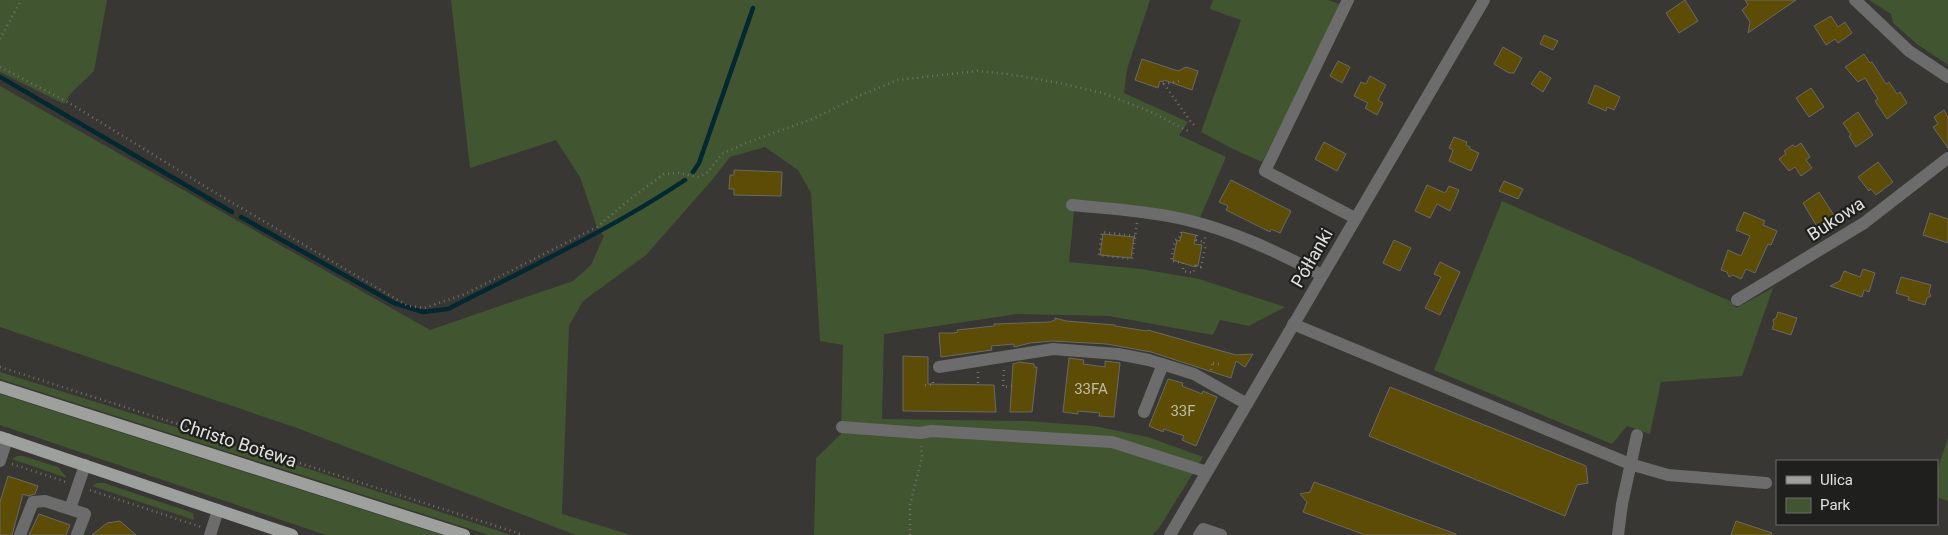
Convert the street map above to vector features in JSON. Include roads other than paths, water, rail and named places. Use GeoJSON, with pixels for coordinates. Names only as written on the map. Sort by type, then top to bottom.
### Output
{"type":"FeatureCollection","features":[{"type":"Feature","properties":{"kind":"main road","name":"Christo Botewa"},"geometry":{"type":"LineString","coordinates":[[0,387],[464,535]]}},
{"type":"Feature","properties":{"kind":"main road"},"geometry":{"type":"LineString","coordinates":[[4,438],[218,510],[268,531],[292,535]]}},
{"type":"Feature","properties":{"kind":"street"},"geometry":{"type":"LineString","coordinates":[[1348,0],[1265,171],[1356,218]]}},
{"type":"Feature","properties":{"kind":"street","name":"Półłanki"},"geometry":{"type":"LineString","coordinates":[[1170,535],[1484,0]]}},
{"type":"Feature","properties":{"kind":"street"},"geometry":{"type":"LineString","coordinates":[[1854,0],[1909,51],[1948,77]]}},
{"type":"Feature","properties":{"kind":"street","name":"Bukowa"},"geometry":{"type":"LineString","coordinates":[[1737,300],[1864,223],[1948,158]]}},
{"type":"Feature","properties":{"kind":"street"},"geometry":{"type":"LineString","coordinates":[[1072,205],[1189,220],[1257,244],[1322,275]]}},
{"type":"Feature","properties":{"kind":"street"},"geometry":{"type":"LineString","coordinates":[[1294,324],[1630,464],[1668,476],[1766,483]]}},
{"type":"Feature","properties":{"kind":"street"},"geometry":{"type":"LineString","coordinates":[[936,371],[1053,349],[1118,354],[1163,364],[1194,374],[1247,404]]}},
{"type":"Feature","properties":{"kind":"street"},"geometry":{"type":"LineString","coordinates":[[1144,412],[1163,364]]}},
{"type":"Feature","properties":{"kind":"street"},"geometry":{"type":"LineString","coordinates":[[842,427],[920,434],[931,431],[1112,442],[1207,472]]}},
{"type":"Feature","properties":{"kind":"street"},"geometry":{"type":"LineString","coordinates":[[1618,535],[1637,435]]}},
{"type":"Feature","properties":{"kind":"street"},"geometry":{"type":"LineString","coordinates":[[4,438],[5,462]]}},
{"type":"Feature","properties":{"kind":"street"},"geometry":{"type":"LineString","coordinates":[[70,510],[85,465]]}},
{"type":"Feature","properties":{"kind":"street"},"geometry":{"type":"LineString","coordinates":[[20,535],[33,502],[45,501],[85,514],[77,535]]}},
{"type":"Feature","properties":{"kind":"street"},"geometry":{"type":"LineString","coordinates":[[210,535],[218,510]]}},
{"type":"Feature","properties":{"kind":"street"},"geometry":{"type":"LineString","coordinates":[[1199,535],[1203,529],[1221,535]]}},
{"type":"Feature","properties":{"kind":"waterway"},"geometry":{"type":"LineString","coordinates":[[693,172],[699,163],[753,8]]}},
{"type":"Feature","properties":{"kind":"waterway"},"geometry":{"type":"LineString","coordinates":[[0,77],[232,212]]}},
{"type":"Feature","properties":{"kind":"waterway"},"geometry":{"type":"LineString","coordinates":[[241,217],[394,303],[423,312],[448,309],[598,232],[685,180]]}}]}
